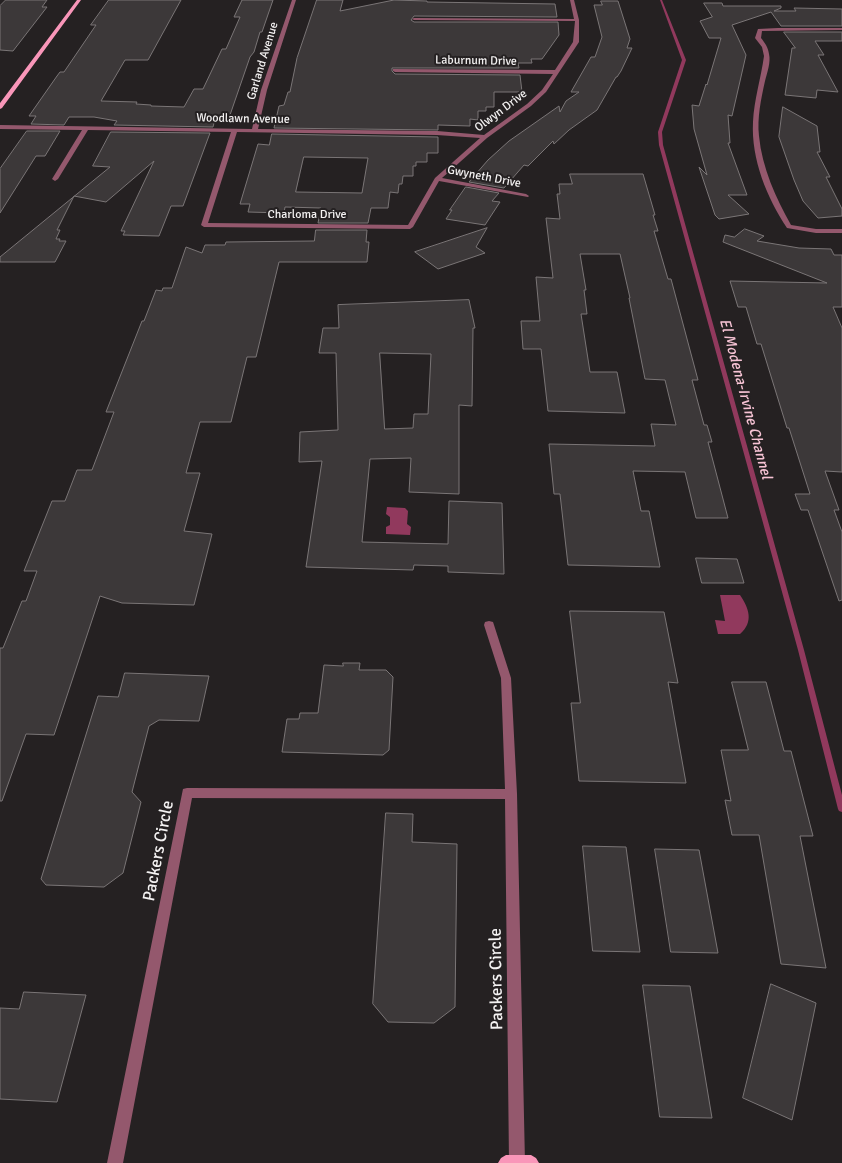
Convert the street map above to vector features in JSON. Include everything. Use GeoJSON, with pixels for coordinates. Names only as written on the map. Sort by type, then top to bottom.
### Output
{"type":"FeatureCollection","features":[{"type":"Feature","properties":{"kind":"main road"},"geometry":{"type":"LineString","coordinates":[[0,107],[79,0]]}},
{"type":"Feature","properties":{"kind":"main road"},"geometry":{"type":"LineString","coordinates":[[506,1163],[531,1163]]}},
{"type":"Feature","properties":{"kind":"street","name":"Garland Avenue"},"geometry":{"type":"LineString","coordinates":[[255,130],[264,90],[294,0]]}},
{"type":"Feature","properties":{"kind":"street","name":"Olwyn Drive"},"geometry":{"type":"LineString","coordinates":[[410,227],[437,179],[484,137],[529,105],[544,91],[576,42],[578,35],[577,20],[572,0]]}},
{"type":"Feature","properties":{"kind":"street"},"geometry":{"type":"LineString","coordinates":[[414,19],[577,20]]}},
{"type":"Feature","properties":{"kind":"street"},"geometry":{"type":"LineString","coordinates":[[842,29],[760,30],[758,38],[765,47],[768,56],[756,122],[756,143],[762,166],[779,210],[789,227],[816,231],[842,231]]}},
{"type":"Feature","properties":{"kind":"street","name":"Laburnum Drive"},"geometry":{"type":"LineString","coordinates":[[395,70],[557,72]]}},
{"type":"Feature","properties":{"kind":"street","name":"Woodlawn Avenue"},"geometry":{"type":"LineString","coordinates":[[0,127],[438,133],[484,137]]}},
{"type":"Feature","properties":{"kind":"street"},"geometry":{"type":"LineString","coordinates":[[55,179],[86,128]]}},
{"type":"Feature","properties":{"kind":"street","name":"Charloma Drive"},"geometry":{"type":"LineString","coordinates":[[235,130],[204,225],[410,227]]}},
{"type":"Feature","properties":{"kind":"street","name":"Gwyneth Drive"},"geometry":{"type":"LineString","coordinates":[[437,179],[526,196]]}},
{"type":"Feature","properties":{"kind":"street","name":"Packers Circle"},"geometry":{"type":"LineString","coordinates":[[489,625],[506,678],[511,794],[517,1163]]}},
{"type":"Feature","properties":{"kind":"street","name":"Packers Circle"},"geometry":{"type":"LineString","coordinates":[[115,1163],[187,793],[511,794]]}},
{"type":"Feature","properties":{"kind":"shaded area"},"geometry":{"type":"Polygon","coordinates":[[[387,507],[405,508],[408,511],[407,524],[411,527],[410,535],[386,534],[386,527],[390,525],[390,517],[386,514],[387,507]]]}},
{"type":"Feature","properties":{"kind":"shaded area"},"geometry":{"type":"Polygon","coordinates":[[[720,595],[740,595],[746,605],[749,620],[740,634],[718,634],[715,620],[725,621],[720,595]]]}},
{"type":"Feature","properties":{"kind":"building"},"geometry":{"type":"Polygon","coordinates":[[[6,0],[47,0],[42,7],[47,7],[13,51],[0,50],[0,6],[6,0]]]}},
{"type":"Feature","properties":{"kind":"building"},"geometry":{"type":"Polygon","coordinates":[[[109,0],[181,0],[148,60],[125,60],[101,101],[137,102],[136,104],[151,106],[184,107],[194,89],[203,89],[222,49],[226,49],[240,17],[234,17],[242,0],[273,0],[262,32],[260,32],[254,52],[250,57],[230,115],[225,115],[224,119],[215,119],[213,127],[114,125],[117,121],[94,117],[69,117],[64,125],[31,124],[36,116],[29,116],[60,72],[64,72],[96,25],[91,25],[109,0]]]}},
{"type":"Feature","properties":{"kind":"building"},"geometry":{"type":"Polygon","coordinates":[[[317,0],[343,0],[340,11],[394,0],[555,4],[557,17],[414,16],[411,20],[414,22],[558,22],[559,35],[542,59],[531,59],[532,63],[518,63],[519,68],[392,68],[392,71],[395,74],[520,75],[522,92],[494,92],[494,107],[486,107],[486,111],[478,111],[478,120],[470,119],[470,126],[438,125],[438,130],[274,128],[279,106],[284,105],[288,92],[290,92],[297,58],[317,0]]]}},
{"type":"Feature","properties":{"kind":"building"},"geometry":{"type":"Polygon","coordinates":[[[601,1],[618,1],[630,39],[627,48],[632,48],[621,71],[597,110],[569,130],[554,144],[553,141],[528,166],[524,165],[504,188],[469,182],[488,160],[509,141],[559,106],[560,112],[566,101],[579,92],[571,92],[591,57],[595,57],[602,37],[594,5],[602,5],[601,1]]]}},
{"type":"Feature","properties":{"kind":"building"},"geometry":{"type":"Polygon","coordinates":[[[704,3],[722,3],[723,6],[781,6],[781,8],[774,11],[796,11],[794,8],[842,9],[842,26],[781,26],[771,12],[732,25],[746,55],[732,116],[728,115],[730,143],[728,143],[747,195],[728,195],[749,214],[719,219],[715,215],[699,167],[707,175],[694,129],[692,105],[699,106],[721,38],[709,38],[700,21],[712,17],[704,3]]]}},
{"type":"Feature","properties":{"kind":"building"},"geometry":{"type":"Polygon","coordinates":[[[784,32],[842,32],[842,41],[815,41],[824,55],[818,55],[838,92],[817,90],[816,98],[785,95],[792,48],[795,48],[784,32]]]}},
{"type":"Feature","properties":{"kind":"building"},"geometry":{"type":"Polygon","coordinates":[[[783,107],[817,126],[820,152],[817,152],[830,177],[826,177],[842,209],[842,216],[818,218],[803,201],[779,137],[783,107]]]}},
{"type":"Feature","properties":{"kind":"building"},"geometry":{"type":"Polygon","coordinates":[[[27,131],[60,131],[45,156],[36,156],[0,213],[0,169],[27,131]]]}},
{"type":"Feature","properties":{"kind":"building"},"geometry":{"type":"Polygon","coordinates":[[[111,132],[210,133],[183,206],[171,206],[159,236],[123,235],[125,231],[121,231],[154,161],[106,202],[74,196],[110,167],[93,166],[111,132]]]}},
{"type":"Feature","properties":{"kind":"building"},"geometry":{"type":"Polygon","coordinates":[[[272,134],[438,137],[438,153],[427,153],[427,162],[416,162],[416,166],[413,166],[413,176],[403,176],[402,184],[399,184],[398,193],[390,192],[388,208],[371,208],[368,223],[318,223],[321,208],[285,207],[284,213],[248,212],[250,204],[240,204],[258,144],[269,145],[272,134]],[[304,157],[296,192],[362,193],[368,158],[304,157]]]}},
{"type":"Feature","properties":{"kind":"building"},"geometry":{"type":"Polygon","coordinates":[[[570,174],[643,174],[655,215],[653,215],[658,231],[654,231],[668,279],[671,279],[698,380],[692,380],[704,425],[707,425],[712,442],[708,442],[728,518],[696,518],[685,472],[633,471],[641,511],[649,511],[660,567],[568,565],[560,494],[554,494],[549,444],[655,446],[651,424],[676,425],[665,380],[645,379],[620,254],[580,254],[586,290],[584,290],[587,314],[581,314],[590,372],[617,372],[625,413],[548,411],[541,349],[523,349],[521,321],[540,321],[536,277],[553,278],[546,218],[560,219],[557,194],[560,194],[559,184],[572,184],[570,174]]]}},
{"type":"Feature","properties":{"kind":"building"},"geometry":{"type":"Polygon","coordinates":[[[466,187],[499,193],[492,201],[500,202],[485,225],[446,219],[452,210],[450,210],[466,187]]]}},
{"type":"Feature","properties":{"kind":"building"},"geometry":{"type":"Polygon","coordinates":[[[74,197],[57,230],[60,230],[56,239],[60,239],[59,241],[66,241],[55,262],[0,262],[0,257],[74,197]]]}},
{"type":"Feature","properties":{"kind":"building"},"geometry":{"type":"Polygon","coordinates":[[[487,228],[476,247],[485,253],[438,269],[415,252],[487,228]]]}},
{"type":"Feature","properties":{"kind":"building"},"geometry":{"type":"Polygon","coordinates":[[[745,229],[764,236],[757,241],[799,248],[831,249],[834,255],[842,255],[842,307],[833,307],[842,328],[842,472],[825,471],[839,510],[834,510],[842,532],[842,600],[839,601],[808,510],[801,510],[795,494],[810,494],[789,428],[787,428],[761,344],[757,344],[746,307],[738,307],[730,281],[827,283],[723,242],[725,235],[734,237],[745,229]]]}},
{"type":"Feature","properties":{"kind":"building"},"geometry":{"type":"Polygon","coordinates":[[[316,230],[367,230],[366,242],[369,242],[367,262],[279,262],[256,357],[247,357],[231,422],[200,422],[186,473],[200,473],[184,531],[212,534],[194,605],[122,603],[100,596],[54,735],[26,734],[2,801],[0,801],[0,648],[3,648],[22,601],[26,601],[37,571],[24,571],[52,501],[65,501],[77,470],[92,470],[114,412],[106,412],[156,290],[162,291],[163,288],[172,288],[186,247],[202,253],[205,245],[225,245],[226,242],[314,241],[316,230]]]}},
{"type":"Feature","properties":{"kind":"building"},"geometry":{"type":"Polygon","coordinates":[[[469,300],[475,328],[473,328],[472,406],[459,405],[459,494],[409,492],[411,458],[370,459],[362,542],[448,544],[449,501],[502,503],[504,574],[448,572],[448,566],[414,565],[413,570],[306,567],[322,461],[299,462],[300,432],[338,430],[336,353],[319,353],[323,328],[339,328],[338,305],[469,300]],[[380,353],[385,429],[413,428],[414,414],[428,414],[431,354],[380,353]]]}},
{"type":"Feature","properties":{"kind":"building"},"geometry":{"type":"Polygon","coordinates":[[[696,558],[737,559],[744,583],[702,583],[696,558]]]}},
{"type":"Feature","properties":{"kind":"building"},"geometry":{"type":"Polygon","coordinates":[[[570,611],[664,612],[678,683],[668,682],[686,783],[579,781],[571,703],[580,703],[570,611]]]}},
{"type":"Feature","properties":{"kind":"building"},"geometry":{"type":"Polygon","coordinates":[[[343,663],[360,663],[359,670],[386,670],[393,677],[389,750],[383,755],[282,752],[287,719],[299,719],[300,713],[318,713],[324,665],[343,666],[343,663]]]}},
{"type":"Feature","properties":{"kind":"building"},"geometry":{"type":"Polygon","coordinates":[[[125,673],[209,676],[199,721],[159,720],[149,726],[132,792],[141,802],[123,873],[104,887],[46,885],[41,879],[98,696],[118,697],[125,673]]]}},
{"type":"Feature","properties":{"kind":"building"},"geometry":{"type":"Polygon","coordinates":[[[732,682],[766,682],[784,751],[791,751],[813,836],[800,836],[826,968],[781,964],[759,835],[732,835],[725,800],[731,801],[721,750],[748,750],[732,682]]]}},
{"type":"Feature","properties":{"kind":"building"},"geometry":{"type":"Polygon","coordinates":[[[386,813],[413,814],[412,842],[457,844],[455,1007],[434,1023],[388,1022],[373,1004],[386,813]]]}},
{"type":"Feature","properties":{"kind":"building"},"geometry":{"type":"Polygon","coordinates":[[[583,846],[626,847],[640,952],[593,951],[583,846]]]}},
{"type":"Feature","properties":{"kind":"building"},"geometry":{"type":"Polygon","coordinates":[[[655,849],[699,850],[718,953],[671,952],[655,849]]]}},
{"type":"Feature","properties":{"kind":"building"},"geometry":{"type":"Polygon","coordinates":[[[771,984],[816,1003],[792,1120],[743,1098],[771,984]]]}},
{"type":"Feature","properties":{"kind":"building"},"geometry":{"type":"Polygon","coordinates":[[[643,985],[690,986],[712,1118],[660,1117],[643,985]]]}},
{"type":"Feature","properties":{"kind":"building"},"geometry":{"type":"Polygon","coordinates":[[[24,992],[86,995],[57,1102],[0,1099],[0,1008],[19,1009],[24,992]]]}},
{"type":"Feature","properties":{"kind":"waterway","name":"El Modena-Irvine Channel"},"geometry":{"type":"LineString","coordinates":[[661,0],[684,60],[660,132],[661,145],[801,650],[842,809]]}}]}
